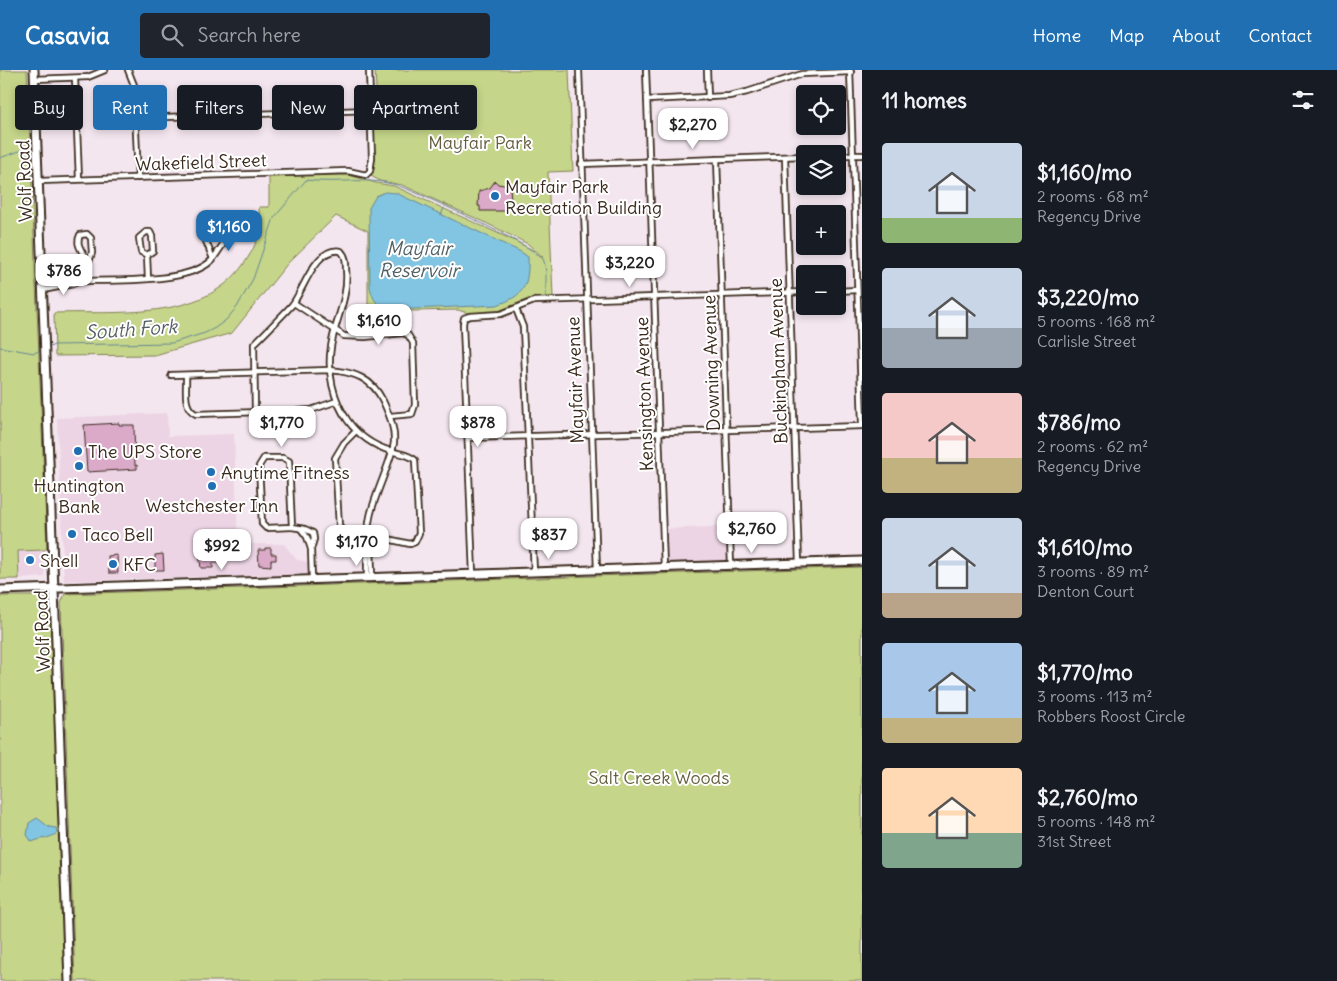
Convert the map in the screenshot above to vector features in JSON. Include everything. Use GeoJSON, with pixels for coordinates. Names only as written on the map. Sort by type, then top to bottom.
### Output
{"type":"FeatureCollection","features":[{"type":"Feature","properties":{"kind":"main road","name":"Wolf Road"},"geometry":{"type":"LineString","coordinates":[[34,70],[69,981]]}},
{"type":"Feature","properties":{"kind":"main road"},"geometry":{"type":"LineString","coordinates":[[0,590],[862,561]]}},
{"type":"Feature","properties":{"kind":"street"},"geometry":{"type":"LineString","coordinates":[[35,79],[92,76],[105,70]]}},
{"type":"Feature","properties":{"kind":"street"},"geometry":{"type":"LineString","coordinates":[[128,70],[134,85]]}},
{"type":"Feature","properties":{"kind":"street"},"geometry":{"type":"LineString","coordinates":[[369,70],[369,85]]}},
{"type":"Feature","properties":{"kind":"street","name":"Mayfair Avenue"},"geometry":{"type":"LineString","coordinates":[[578,70],[590,434],[597,570]]}},
{"type":"Feature","properties":{"kind":"street","name":"Kensington Avenue"},"geometry":{"type":"LineString","coordinates":[[646,70],[664,567]]}},
{"type":"Feature","properties":{"kind":"street"},"geometry":{"type":"LineString","coordinates":[[707,70],[708,98]]}},
{"type":"Feature","properties":{"kind":"street"},"geometry":{"type":"LineString","coordinates":[[468,438],[794,428],[862,424],[850,71],[802,74],[747,92],[708,98],[647,100]]}},
{"type":"Feature","properties":{"kind":"street"},"geometry":{"type":"LineString","coordinates":[[75,78],[78,179]]}},
{"type":"Feature","properties":{"kind":"street"},"geometry":{"type":"LineString","coordinates":[[167,117],[354,111]]}},
{"type":"Feature","properties":{"kind":"street"},"geometry":{"type":"LineString","coordinates":[[136,130],[138,178]]}},
{"type":"Feature","properties":{"kind":"street","name":"Wakefield Street"},"geometry":{"type":"LineString","coordinates":[[39,181],[348,171],[364,175],[370,171],[372,162],[371,130]]}},
{"type":"Feature","properties":{"kind":"street"},"geometry":{"type":"LineString","coordinates":[[846,155],[862,154]]}},
{"type":"Feature","properties":{"kind":"street"},"geometry":{"type":"LineString","coordinates":[[581,164],[796,156]]}},
{"type":"Feature","properties":{"kind":"street","name":"Buckingham Avenue"},"geometry":{"type":"LineString","coordinates":[[785,157],[799,563]]}},
{"type":"Feature","properties":{"kind":"street","name":"Downing Avenue"},"geometry":{"type":"LineString","coordinates":[[717,159],[731,566]]}},
{"type":"Feature","properties":{"kind":"street"},"geometry":{"type":"LineString","coordinates":[[146,232],[150,232],[153,251],[147,255],[140,248],[139,238],[146,232]]}},
{"type":"Feature","properties":{"kind":"street"},"geometry":{"type":"LineString","coordinates":[[43,280],[148,279],[183,274],[208,264],[213,259],[226,237],[220,232],[205,235],[204,240],[213,259]]}},
{"type":"Feature","properties":{"kind":"street"},"geometry":{"type":"LineString","coordinates":[[85,261],[90,259],[92,253],[91,238],[87,234],[82,234],[78,239],[79,249],[85,261],[85,281]]}},
{"type":"Feature","properties":{"kind":"street"},"geometry":{"type":"LineString","coordinates":[[255,412],[254,344],[294,303],[305,279],[322,258],[331,251],[341,251],[345,257],[348,285],[330,348],[330,370],[337,400],[356,431],[375,444],[392,452],[411,456],[416,460],[419,537],[415,542],[410,544],[383,538],[352,537],[344,533],[337,523],[335,458],[344,443],[356,431]]}},
{"type":"Feature","properties":{"kind":"street"},"geometry":{"type":"LineString","coordinates":[[147,255],[148,279]]}},
{"type":"Feature","properties":{"kind":"street"},"geometry":{"type":"LineString","coordinates":[[43,290],[73,284],[78,281]]}},
{"type":"Feature","properties":{"kind":"street"},"geometry":{"type":"LineString","coordinates":[[846,291],[857,290]]}},
{"type":"Feature","properties":{"kind":"street"},"geometry":{"type":"LineString","coordinates":[[473,574],[464,318],[496,315],[534,301],[796,292]]}},
{"type":"Feature","properties":{"kind":"street"},"geometry":{"type":"LineString","coordinates":[[294,303],[335,330],[352,337],[403,334],[410,338],[413,343],[415,405],[412,414],[390,416]]}},
{"type":"Feature","properties":{"kind":"street"},"geometry":{"type":"LineString","coordinates":[[516,308],[524,327],[534,572]]}},
{"type":"Feature","properties":{"kind":"street"},"geometry":{"type":"LineString","coordinates":[[171,376],[330,370],[348,372],[362,377],[380,394],[390,416],[393,432],[392,452],[372,507],[369,538],[371,541],[370,577]]}},
{"type":"Feature","properties":{"kind":"street"},"geometry":{"type":"LineString","coordinates":[[186,375],[187,405],[191,412],[196,414],[311,410],[337,400]]}},
{"type":"Feature","properties":{"kind":"street"},"geometry":{"type":"LineString","coordinates":[[292,527],[289,461],[283,458],[264,458],[259,466],[262,524],[266,528],[292,527],[309,531],[313,535],[314,539],[311,549],[312,579]]}},
{"type":"Feature","properties":{"kind":"shaded area"},"geometry":{"type":"Polygon","coordinates":[[[167,413],[168,436],[234,434],[238,544],[284,544],[297,560],[310,562],[311,574],[64,581],[57,418],[167,413]]]}},
{"type":"Feature","properties":{"kind":"shaded area"},"geometry":{"type":"Polygon","coordinates":[[[731,526],[731,561],[663,563],[662,529],[731,526]]]}},
{"type":"Feature","properties":{"kind":"shaded area"},"geometry":{"type":"Polygon","coordinates":[[[44,550],[45,577],[19,579],[17,551],[44,550]]]}},
{"type":"Feature","properties":{"kind":"green space"},"geometry":{"type":"Polygon","coordinates":[[[0,70],[27,70],[28,85],[15,85],[15,130],[30,130],[47,548],[44,550],[18,551],[19,579],[0,579],[0,70]]]}},
{"type":"Feature","properties":{"kind":"green space","name":"Mayfair Park"},"geometry":{"type":"Polygon","coordinates":[[[375,70],[569,70],[573,171],[548,172],[553,297],[528,299],[496,312],[468,313],[458,310],[368,312],[368,231],[336,216],[288,263],[232,333],[155,355],[55,356],[54,313],[156,310],[182,305],[205,296],[226,283],[243,265],[255,244],[259,227],[259,207],[269,207],[269,176],[349,175],[394,186],[515,241],[543,257],[528,244],[482,221],[402,185],[380,181],[371,176],[375,161],[374,130],[477,130],[477,85],[376,85],[375,70]]]}},
{"type":"Feature","properties":{"kind":"green space","name":"Salt Creek Woods"},"geometry":{"type":"Polygon","coordinates":[[[862,567],[862,981],[75,981],[61,603],[65,594],[862,567]]]}},
{"type":"Feature","properties":{"kind":"green space"},"geometry":{"type":"Polygon","coordinates":[[[0,596],[41,596],[46,598],[50,604],[65,981],[0,981],[0,596]]]}},
{"type":"Feature","properties":{"kind":"water","name":"Mayfair Reservoir"},"geometry":{"type":"Polygon","coordinates":[[[385,192],[396,193],[528,257],[526,283],[519,294],[497,305],[391,310],[379,305],[374,299],[370,287],[369,208],[376,196],[385,192]]]}},
{"type":"Feature","properties":{"kind":"water"},"geometry":{"type":"Polygon","coordinates":[[[37,818],[49,827],[56,828],[57,833],[32,842],[27,835],[29,823],[37,818]]]}},
{"type":"Feature","properties":{"kind":"building","name":"Mayfair Park Recreation Building"},"geometry":{"type":"Polygon","coordinates":[[[495,181],[498,184],[510,186],[511,201],[506,201],[506,211],[480,211],[480,206],[478,206],[479,191],[490,188],[495,181]]]}},
{"type":"Feature","properties":{"kind":"building"},"geometry":{"type":"Polygon","coordinates":[[[119,423],[119,425],[134,425],[135,466],[137,465],[137,469],[87,472],[84,425],[119,423]]]}},
{"type":"Feature","properties":{"kind":"building"},"geometry":{"type":"Polygon","coordinates":[[[265,548],[271,548],[271,554],[276,554],[276,560],[271,560],[271,566],[259,565],[258,550],[265,550],[265,548]]]}},
{"type":"Feature","properties":{"kind":"building"},"geometry":{"type":"Polygon","coordinates":[[[219,553],[219,563],[213,563],[213,568],[201,568],[199,554],[219,553]]]}},
{"type":"Feature","properties":{"kind":"building"},"geometry":{"type":"Polygon","coordinates":[[[163,554],[164,570],[155,570],[155,555],[163,554]]]}},
{"type":"Feature","properties":{"kind":"building","name":"KFC"},"geometry":{"type":"Polygon","coordinates":[[[117,555],[118,573],[109,573],[108,556],[117,555]]]}},
{"type":"Feature","properties":{"kind":"waterway"},"geometry":{"type":"LineString","coordinates":[[0,158],[28,148]]}},
{"type":"Feature","properties":{"kind":"waterway","name":"South Fork"},"geometry":{"type":"LineString","coordinates":[[50,347],[54,345],[172,343],[215,328],[226,320],[237,307],[253,279],[274,218],[306,180],[371,181],[393,184],[472,219],[520,243],[543,259],[546,273],[546,297]]}},
{"type":"Feature","properties":{"kind":"waterway"},"geometry":{"type":"LineString","coordinates":[[441,215],[444,208]]}},
{"type":"Feature","properties":{"kind":"waterway","name":"South Fork"},"geometry":{"type":"LineString","coordinates":[[0,347],[34,353],[41,350]]}},
{"type":"Feature","properties":{"kind":"place","name":"Mayfair Park Recreation Building"},"geometry":{"type":"Point","coordinates":[495,196]}},
{"type":"Feature","properties":{"kind":"place","name":"The UPS Store"},"geometry":{"type":"Point","coordinates":[78,451]}},
{"type":"Feature","properties":{"kind":"place","name":"Huntington Bank"},"geometry":{"type":"Point","coordinates":[79,466]}},
{"type":"Feature","properties":{"kind":"place","name":"Anytime Fitness"},"geometry":{"type":"Point","coordinates":[211,472]}},
{"type":"Feature","properties":{"kind":"place","name":"Westchester Inn"},"geometry":{"type":"Point","coordinates":[212,486]}},
{"type":"Feature","properties":{"kind":"place","name":"Taco Bell"},"geometry":{"type":"Point","coordinates":[72,534]}},
{"type":"Feature","properties":{"kind":"place","name":"Shell"},"geometry":{"type":"Point","coordinates":[30,560]}},
{"type":"Feature","properties":{"kind":"place","name":"KFC"},"geometry":{"type":"Point","coordinates":[113,564]}}]}
